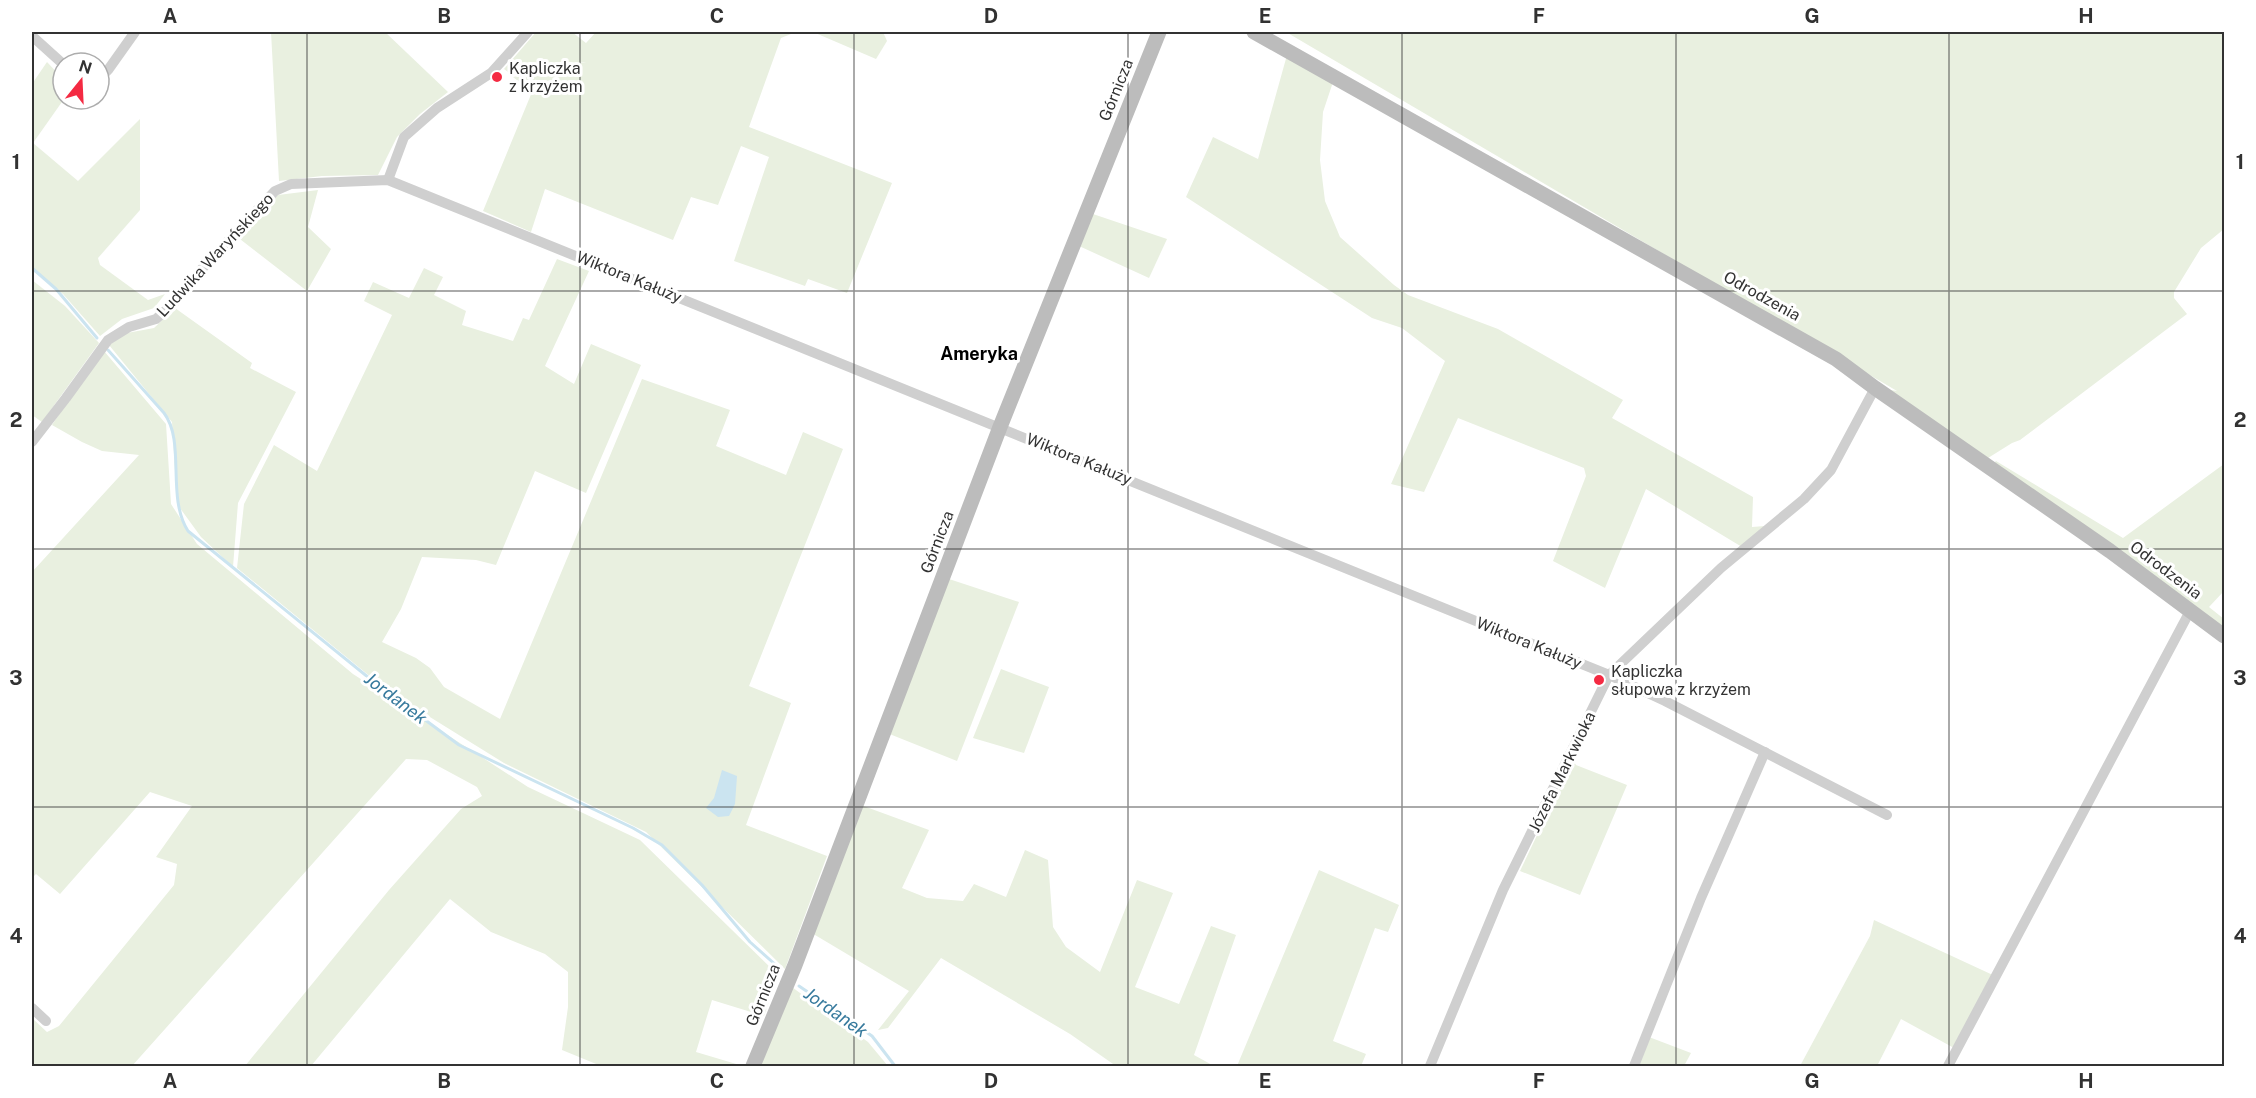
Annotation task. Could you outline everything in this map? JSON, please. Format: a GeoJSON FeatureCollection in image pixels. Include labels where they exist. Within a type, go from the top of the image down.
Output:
{"type":"FeatureCollection","features":[{"type":"Feature","properties":{"kind":"street"},"geometry":{"type":"LineString","coordinates":[[111,66],[135,32]]}},
{"type":"Feature","properties":{"kind":"street"},"geometry":{"type":"LineString","coordinates":[[388,180],[404,137],[437,108],[491,74],[528,32]]}},
{"type":"Feature","properties":{"kind":"street","name":"Górnicza"},"geometry":{"type":"LineString","coordinates":[[753,1066],[799,953],[1000,427],[1159,32]]}},
{"type":"Feature","properties":{"kind":"street","name":"Odrodzenia"},"geometry":{"type":"LineString","coordinates":[[1254,32],[1836,359],[2110,551],[2224,636]]}},
{"type":"Feature","properties":{"kind":"street"},"geometry":{"type":"LineString","coordinates":[[32,36],[51,53]]}},
{"type":"Feature","properties":{"kind":"street","name":"Wiktora Kałuży"},"geometry":{"type":"LineString","coordinates":[[388,180],[1609,675],[1665,700],[1887,815]]}},
{"type":"Feature","properties":{"kind":"street","name":"Ludwika Waryńskiego"},"geometry":{"type":"LineString","coordinates":[[32,442],[108,340],[129,327],[156,319],[176,301],[199,272],[275,191],[291,184],[388,180]]}},
{"type":"Feature","properties":{"kind":"street","name":"Józefa Markwioka"},"geometry":{"type":"LineString","coordinates":[[1430,1066],[1503,890],[1609,675],[1721,568],[1804,499],[1831,470],[1875,388]]}},
{"type":"Feature","properties":{"kind":"street"},"geometry":{"type":"LineString","coordinates":[[1948,1066],[2190,611]]}},
{"type":"Feature","properties":{"kind":"street"},"geometry":{"type":"LineString","coordinates":[[1635,1066],[1701,898],[1765,752]]}},
{"type":"Feature","properties":{"kind":"street"},"geometry":{"type":"LineString","coordinates":[[32,1008],[46,1021]]}},
{"type":"Feature","properties":{"kind":"green space"},"geometry":{"type":"Polygon","coordinates":[[[271,32],[385,32],[448,92],[420,114],[397,137],[378,175],[322,176],[279,181],[271,32]]]}},
{"type":"Feature","properties":{"kind":"green space"},"geometry":{"type":"Polygon","coordinates":[[[536,32],[572,32],[586,43],[596,32],[796,32],[781,38],[749,127],[892,183],[847,293],[808,279],[805,286],[734,261],[769,157],[741,146],[718,205],[691,197],[673,240],[545,189],[531,232],[483,211],[532,92],[513,77],[586,62],[508,72],[504,69],[536,32]]]}},
{"type":"Feature","properties":{"kind":"green space"},"geometry":{"type":"Polygon","coordinates":[[[813,32],[883,32],[887,41],[876,59],[813,32]]]}},
{"type":"Feature","properties":{"kind":"green space"},"geometry":{"type":"Polygon","coordinates":[[[1286,32],[2224,32],[2224,229],[2201,248],[2174,292],[2174,298],[2187,314],[2020,440],[1988,458],[1884,389],[1897,391],[1286,32]]]}},
{"type":"Feature","properties":{"kind":"green space"},"geometry":{"type":"Polygon","coordinates":[[[1287,55],[1333,82],[1323,112],[1320,160],[1325,201],[1340,237],[1408,295],[1498,329],[1623,400],[1612,418],[1753,497],[1752,527],[1765,526],[1742,547],[1646,489],[1605,588],[1553,561],[1586,476],[1584,468],[1458,418],[1424,492],[1391,484],[1445,361],[1402,328],[1372,318],[1186,197],[1213,137],[1258,159],[1287,55]]]}},
{"type":"Feature","properties":{"kind":"green space"},"geometry":{"type":"Polygon","coordinates":[[[47,62],[51,66],[51,111],[56,111],[33,143],[78,181],[140,119],[140,210],[98,258],[100,265],[148,300],[165,294],[154,308],[122,319],[100,336],[63,294],[32,270],[32,84],[47,62]]]}},
{"type":"Feature","properties":{"kind":"green space"},"geometry":{"type":"Polygon","coordinates":[[[318,190],[308,227],[331,249],[307,291],[236,236],[278,195],[318,190]]]}},
{"type":"Feature","properties":{"kind":"green space"},"geometry":{"type":"Polygon","coordinates":[[[1090,213],[1167,239],[1149,278],[1079,246],[1090,213]]]}},
{"type":"Feature","properties":{"kind":"green space"},"geometry":{"type":"Polygon","coordinates":[[[557,259],[589,271],[545,366],[574,384],[591,344],[641,365],[586,493],[535,471],[496,565],[476,560],[422,557],[401,609],[382,642],[416,658],[430,668],[444,687],[500,719],[642,379],[730,410],[716,446],[786,475],[803,432],[843,449],[749,686],[791,703],[746,825],[827,856],[785,969],[646,832],[504,763],[388,691],[237,568],[244,504],[274,445],[317,471],[392,315],[364,301],[373,282],[409,298],[424,268],[443,277],[434,295],[466,311],[462,325],[513,341],[523,318],[529,320],[557,259]]]}},
{"type":"Feature","properties":{"kind":"green space"},"geometry":{"type":"Polygon","coordinates":[[[32,280],[65,306],[99,343],[42,422],[32,415],[32,280]]]}},
{"type":"Feature","properties":{"kind":"green space"},"geometry":{"type":"Polygon","coordinates":[[[175,308],[252,363],[250,368],[296,392],[238,503],[233,567],[201,537],[177,504],[172,422],[109,345],[127,333],[154,328],[175,308]]]}},
{"type":"Feature","properties":{"kind":"green space"},"geometry":{"type":"Polygon","coordinates":[[[104,351],[166,424],[171,504],[197,544],[353,674],[528,787],[640,840],[778,975],[764,1016],[712,1000],[696,1052],[743,1066],[601,1066],[562,1050],[568,1007],[568,972],[545,954],[491,932],[450,899],[311,1066],[245,1066],[389,890],[461,809],[482,796],[477,787],[427,760],[406,759],[132,1066],[32,1066],[32,1018],[47,1032],[59,1026],[174,885],[177,864],[156,857],[192,806],[150,792],[60,894],[36,874],[32,878],[32,572],[139,455],[102,451],[52,425],[96,359],[104,351]]]}},
{"type":"Feature","properties":{"kind":"green space"},"geometry":{"type":"Polygon","coordinates":[[[1996,461],[2123,538],[2224,464],[2224,591],[2209,607],[2224,619],[2224,628],[1993,464],[1996,461]]]}},
{"type":"Feature","properties":{"kind":"green space"},"geometry":{"type":"Polygon","coordinates":[[[949,579],[1019,602],[957,761],[887,733],[949,579]]]}},
{"type":"Feature","properties":{"kind":"green space"},"geometry":{"type":"Polygon","coordinates":[[[1001,669],[1049,687],[1024,753],[973,738],[1001,669]]]}},
{"type":"Feature","properties":{"kind":"green space"},"geometry":{"type":"Polygon","coordinates":[[[1573,760],[1576,765],[1627,785],[1580,895],[1520,871],[1573,760]]]}},
{"type":"Feature","properties":{"kind":"green space"},"geometry":{"type":"Polygon","coordinates":[[[858,804],[929,830],[902,888],[927,898],[963,901],[974,884],[1006,897],[1025,850],[1048,860],[1053,927],[1066,947],[1100,972],[1137,880],[1173,893],[1135,987],[1179,1004],[1211,926],[1236,935],[1194,1055],[1214,1066],[1116,1066],[1070,1034],[941,958],[888,1028],[878,1030],[909,991],[810,932],[858,804]]]}},
{"type":"Feature","properties":{"kind":"green space"},"geometry":{"type":"Polygon","coordinates":[[[1319,870],[1399,905],[1388,932],[1375,928],[1333,1041],[1366,1054],[1361,1066],[1237,1066],[1319,870]]]}},
{"type":"Feature","properties":{"kind":"green space"},"geometry":{"type":"Polygon","coordinates":[[[1874,920],[1995,976],[1954,1048],[1901,1019],[1877,1066],[1800,1066],[1870,936],[1874,920]]]}},
{"type":"Feature","properties":{"kind":"green space"},"geometry":{"type":"Polygon","coordinates":[[[789,985],[868,1042],[888,1066],[758,1066],[789,985]]]}},
{"type":"Feature","properties":{"kind":"green space"},"geometry":{"type":"Polygon","coordinates":[[[1649,1037],[1691,1053],[1684,1066],[1638,1066],[1649,1037]]]}},
{"type":"Feature","properties":{"kind":"water"},"geometry":{"type":"Polygon","coordinates":[[[722,770],[737,776],[735,804],[729,816],[718,817],[706,808],[714,798],[722,770]]]}},
{"type":"Feature","properties":{"kind":"waterway","name":"Jordanek"},"geometry":{"type":"LineString","coordinates":[[32,268],[56,289],[97,338]]}},
{"type":"Feature","properties":{"kind":"waterway","name":"Jordanek"},"geometry":{"type":"LineString","coordinates":[[108,350],[164,413],[170,425],[174,439],[178,502],[188,531],[374,682],[459,745],[633,828],[662,845],[702,885],[750,942],[777,966]]}},
{"type":"Feature","properties":{"kind":"waterway","name":"Jordanek"},"geometry":{"type":"LineString","coordinates":[[799,986],[872,1036],[895,1066]]}},
{"type":"Feature","properties":{"kind":"place","name":"Kapliczka z krzyżem"},"geometry":{"type":"Point","coordinates":[497,77]}},
{"type":"Feature","properties":{"kind":"place","name":"Kapliczka słupowa z krzyżem"},"geometry":{"type":"Point","coordinates":[1599,680]}},
{"type":"Feature","properties":{"kind":"district","name":"Ameryka"},"geometry":{"type":"Point","coordinates":[979,353]}}]}
